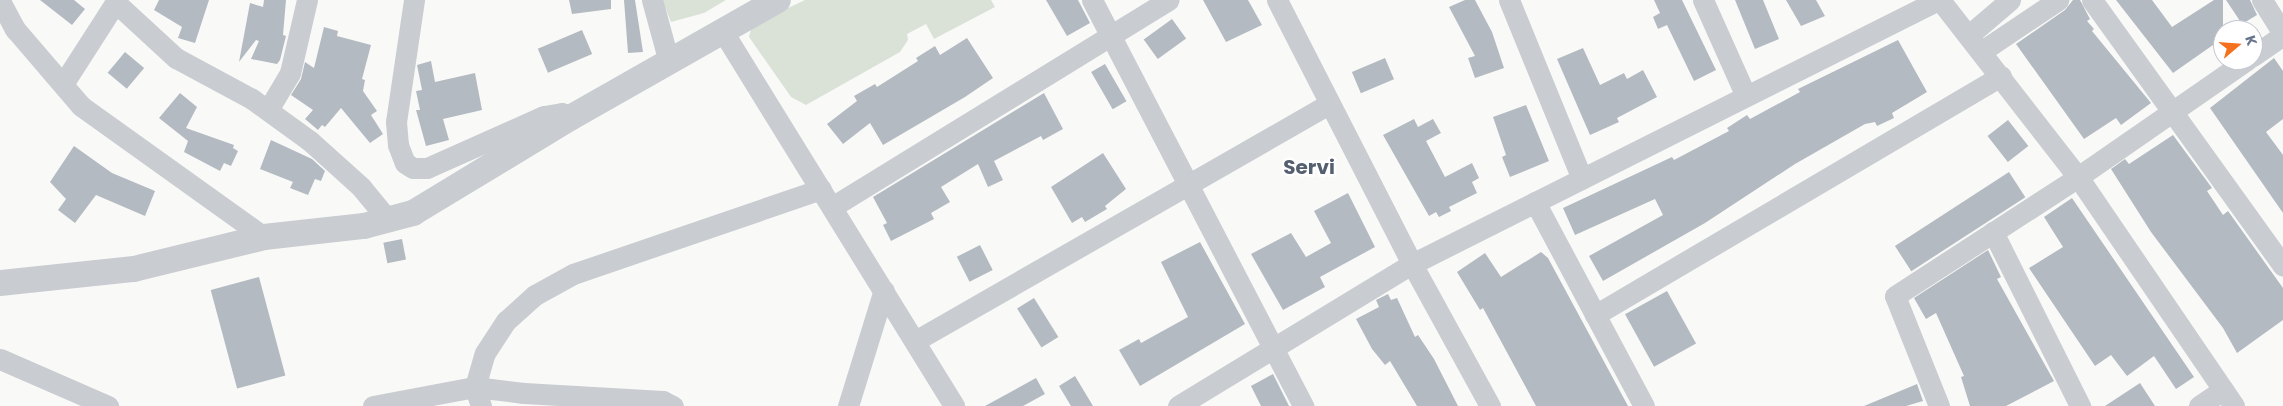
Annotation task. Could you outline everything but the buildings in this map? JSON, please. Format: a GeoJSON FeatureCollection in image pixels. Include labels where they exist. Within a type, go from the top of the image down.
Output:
{"type":"FeatureCollection","features":[{"type":"Feature","properties":{"kind":"street"},"geometry":{"type":"LineString","coordinates":[[0,0],[15,29],[81,106],[264,237]]}},
{"type":"Feature","properties":{"kind":"street"},"geometry":{"type":"LineString","coordinates":[[268,110],[290,73],[307,0]]}},
{"type":"Feature","properties":{"kind":"street"},"geometry":{"type":"LineString","coordinates":[[414,0],[396,122],[398,145],[405,163],[413,168],[427,168],[544,116],[562,113],[570,118]]}},
{"type":"Feature","properties":{"kind":"street"},"geometry":{"type":"LineString","coordinates":[[652,0],[669,62]]}},
{"type":"Feature","properties":{"kind":"street"},"geometry":{"type":"LineString","coordinates":[[0,283],[134,269],[264,237],[389,221],[436,201],[570,118],[722,30],[778,0]]}},
{"type":"Feature","properties":{"kind":"street"},"geometry":{"type":"LineString","coordinates":[[1092,0],[1303,406]]}},
{"type":"Feature","properties":{"kind":"street"},"geometry":{"type":"LineString","coordinates":[[832,207],[1169,0]]}},
{"type":"Feature","properties":{"kind":"street"},"geometry":{"type":"LineString","coordinates":[[1278,0],[1329,104],[1412,264],[1490,406]]}},
{"type":"Feature","properties":{"kind":"street"},"geometry":{"type":"LineString","coordinates":[[1509,0],[1582,179]]}},
{"type":"Feature","properties":{"kind":"street"},"geometry":{"type":"LineString","coordinates":[[1704,0],[1746,96]]}},
{"type":"Feature","properties":{"kind":"street"},"geometry":{"type":"LineString","coordinates":[[1178,406],[1272,347],[1412,264],[1939,0],[2001,76],[2078,177],[2228,398],[2199,406]]}},
{"type":"Feature","properties":{"kind":"street"},"geometry":{"type":"LineString","coordinates":[[1975,43],[2010,0]]}},
{"type":"Feature","properties":{"kind":"street"},"geometry":{"type":"LineString","coordinates":[[1975,43],[2058,0]]}},
{"type":"Feature","properties":{"kind":"street"},"geometry":{"type":"LineString","coordinates":[[2092,0],[2174,111],[2283,266]]}},
{"type":"Feature","properties":{"kind":"street"},"geometry":{"type":"LineString","coordinates":[[2262,0],[2283,34],[2263,49]]}},
{"type":"Feature","properties":{"kind":"street"},"geometry":{"type":"LineString","coordinates":[[63,84],[116,1],[176,58],[268,110],[310,141],[347,174],[389,221]]}},
{"type":"Feature","properties":{"kind":"street"},"geometry":{"type":"LineString","coordinates":[[722,30],[954,406]]}},
{"type":"Feature","properties":{"kind":"street"},"geometry":{"type":"LineString","coordinates":[[1939,406],[1895,296],[2078,177],[2233,70]]}},
{"type":"Feature","properties":{"kind":"street"},"geometry":{"type":"LineString","coordinates":[[1595,315],[2001,76]]}},
{"type":"Feature","properties":{"kind":"street"},"geometry":{"type":"LineString","coordinates":[[915,341],[1329,104]]}},
{"type":"Feature","properties":{"kind":"street"},"geometry":{"type":"LineString","coordinates":[[478,396],[478,368],[493,338],[535,295],[573,274],[821,189]]}},
{"type":"Feature","properties":{"kind":"street"},"geometry":{"type":"LineString","coordinates":[[1535,202],[1644,406]]}},
{"type":"Feature","properties":{"kind":"street"},"geometry":{"type":"LineString","coordinates":[[1993,232],[2080,406]]}},
{"type":"Feature","properties":{"kind":"street"},"geometry":{"type":"LineString","coordinates":[[848,406],[884,290]]}},
{"type":"Feature","properties":{"kind":"street"},"geometry":{"type":"LineString","coordinates":[[0,359],[108,406]]}},
{"type":"Feature","properties":{"kind":"street"},"geometry":{"type":"LineString","coordinates":[[373,406],[524,393],[663,401],[673,406]]}},
{"type":"Feature","properties":{"kind":"shaded area"},"geometry":{"type":"Polygon","coordinates":[[[662,0],[726,0],[704,13],[671,22],[662,0]]]}},
{"type":"Feature","properties":{"kind":"shaded area"},"geometry":{"type":"Polygon","coordinates":[[[805,0],[991,0],[995,7],[934,39],[926,24],[907,34],[908,40],[900,52],[806,105],[791,97],[749,37],[752,25],[805,0]]]}},
{"type":"Feature","properties":{"kind":"district","name":"Servi"},"geometry":{"type":"Point","coordinates":[1309,167]}}]}
